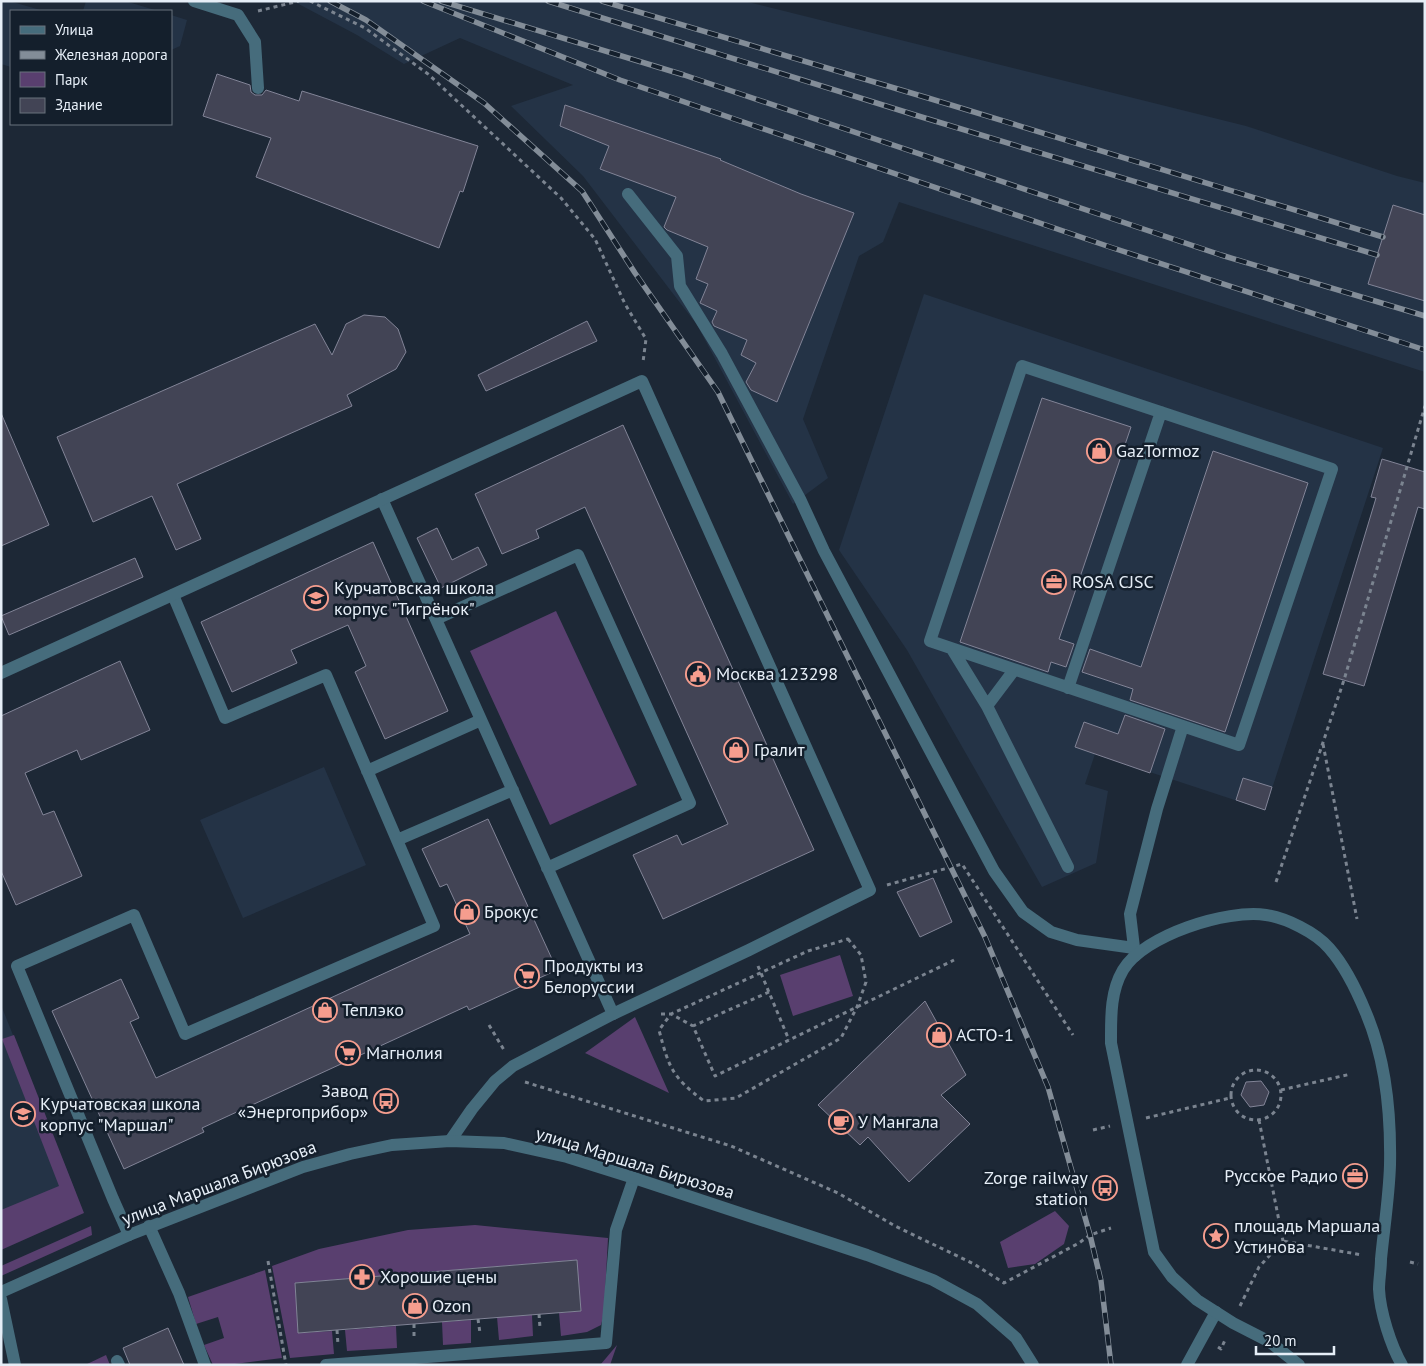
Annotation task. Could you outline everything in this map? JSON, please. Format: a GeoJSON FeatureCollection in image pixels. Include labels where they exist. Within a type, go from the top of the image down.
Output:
{"type":"FeatureCollection","features":[{"type":"Feature","properties":{"kind":"street"},"geometry":{"type":"LineString","coordinates":[[194,1],[238,15],[255,42],[258,88]]}},
{"type":"Feature","properties":{"kind":"street"},"geometry":{"type":"LineString","coordinates":[[628,194],[677,256],[680,286],[722,354],[782,466],[828,559],[994,871],[1023,912],[1051,932],[1077,940],[1134,952]]}},
{"type":"Feature","properties":{"kind":"street"},"geometry":{"type":"LineString","coordinates":[[1022,366],[1161,412],[1332,469],[1239,745],[930,642],[1022,366]]}},
{"type":"Feature","properties":{"kind":"street"},"geometry":{"type":"LineString","coordinates":[[1,673],[642,381],[870,890],[750,950],[613,1014],[513,1066],[495,1081],[472,1109],[450,1142]]}},
{"type":"Feature","properties":{"kind":"street"},"geometry":{"type":"LineString","coordinates":[[1068,688],[1161,412]]}},
{"type":"Feature","properties":{"kind":"street"},"geometry":{"type":"LineString","coordinates":[[382,500],[613,1014]]}},
{"type":"Feature","properties":{"kind":"street"},"geometry":{"type":"LineString","coordinates":[[436,619],[578,555],[690,803],[547,868]]}},
{"type":"Feature","properties":{"kind":"street"},"geometry":{"type":"LineString","coordinates":[[129,1234],[112,1199],[17,966],[134,915],[184,1034],[434,926],[326,675],[226,718],[172,595]]}},
{"type":"Feature","properties":{"kind":"street"},"geometry":{"type":"LineString","coordinates":[[952,649],[986,706],[1068,867]]}},
{"type":"Feature","properties":{"kind":"street"},"geometry":{"type":"LineString","coordinates":[[986,706],[1014,670]]}},
{"type":"Feature","properties":{"kind":"street"},"geometry":{"type":"LineString","coordinates":[[367,770],[481,720]]}},
{"type":"Feature","properties":{"kind":"street"},"geometry":{"type":"LineString","coordinates":[[1134,952],[1130,914],[1157,809],[1183,726]]}},
{"type":"Feature","properties":{"kind":"street"},"geometry":{"type":"LineString","coordinates":[[397,840],[512,790]]}},
{"type":"Feature","properties":{"kind":"street"},"geometry":{"type":"LineString","coordinates":[[1298,1365],[1270,1342],[1197,1300],[1172,1277],[1154,1252],[1111,1043],[1111,1013],[1115,989],[1134,952],[1163,937],[1196,924],[1229,916],[1266,915],[1289,921],[1310,933],[1328,947],[1346,974],[1366,1014],[1382,1067],[1388,1109],[1390,1165],[1379,1290],[1386,1325],[1402,1365]]}},
{"type":"Feature","properties":{"kind":"street","name":"улица Маршала Бирюзова"},"geometry":{"type":"LineString","coordinates":[[1,1292],[129,1234],[303,1167],[350,1154],[392,1146],[450,1142],[504,1143],[567,1157],[634,1178],[867,1255],[933,1280],[977,1304],[1016,1338],[1033,1365]]}},
{"type":"Feature","properties":{"kind":"street"},"geometry":{"type":"LineString","coordinates":[[326,1365],[606,1343],[616,1230],[634,1178]]}},
{"type":"Feature","properties":{"kind":"street"},"geometry":{"type":"LineString","coordinates":[[149,1226],[179,1293],[205,1365]]}},
{"type":"Feature","properties":{"kind":"street"},"geometry":{"type":"LineString","coordinates":[[1,1299],[15,1365]]}},
{"type":"Feature","properties":{"kind":"street"},"geometry":{"type":"LineString","coordinates":[[1187,1365],[1216,1312]]}},
{"type":"Feature","properties":{"kind":"path"},"geometry":{"type":"LineString","coordinates":[[238,15],[299,1]]}},
{"type":"Feature","properties":{"kind":"path"},"geometry":{"type":"LineString","coordinates":[[310,1],[365,28],[428,74],[561,198],[595,239],[625,304],[646,339],[642,381]]}},
{"type":"Feature","properties":{"kind":"path"},"geometry":{"type":"LineString","coordinates":[[1276,882],[1344,680],[1425,406]]}},
{"type":"Feature","properties":{"kind":"path"},"geometry":{"type":"LineString","coordinates":[[1323,744],[1358,919]]}},
{"type":"Feature","properties":{"kind":"path"},"geometry":{"type":"LineString","coordinates":[[870,890],[962,864],[1073,1035]]}},
{"type":"Feature","properties":{"kind":"path"},"geometry":{"type":"LineString","coordinates":[[848,939],[861,955],[866,982],[857,1007],[841,1038],[736,1098],[704,1101],[684,1086],[672,1070],[659,1030],[671,1014],[808,951],[848,939]]}},
{"type":"Feature","properties":{"kind":"path"},"geometry":{"type":"LineString","coordinates":[[750,950],[789,1040]]}},
{"type":"Feature","properties":{"kind":"path"},"geometry":{"type":"LineString","coordinates":[[769,992],[693,1026],[715,1076],[954,960]]}},
{"type":"Feature","properties":{"kind":"path"},"geometry":{"type":"LineString","coordinates":[[490,1025],[504,1050]]}},
{"type":"Feature","properties":{"kind":"path"},"geometry":{"type":"LineString","coordinates":[[1252,1070],[1264,1070],[1270,1074],[1275,1078],[1281,1090],[1280,1104],[1272,1115],[1260,1120],[1246,1119],[1236,1111],[1230,1098],[1232,1085],[1239,1075],[1252,1070]]}},
{"type":"Feature","properties":{"kind":"path"},"geometry":{"type":"LineString","coordinates":[[1281,1090],[1351,1074]]}},
{"type":"Feature","properties":{"kind":"path"},"geometry":{"type":"LineString","coordinates":[[522,1081],[731,1146],[838,1192],[895,1226],[974,1264],[1004,1284],[1090,1235],[1111,1228]]}},
{"type":"Feature","properties":{"kind":"path"},"geometry":{"type":"LineString","coordinates":[[1093,1130],[1230,1098]]}},
{"type":"Feature","properties":{"kind":"path"},"geometry":{"type":"LineString","coordinates":[[1260,1120],[1283,1241]]}},
{"type":"Feature","properties":{"kind":"path"},"geometry":{"type":"LineString","coordinates":[[1283,1241],[1365,1255]]}},
{"type":"Feature","properties":{"kind":"path"},"geometry":{"type":"LineString","coordinates":[[1240,1308],[1259,1267],[1283,1241]]}},
{"type":"Feature","properties":{"kind":"path"},"geometry":{"type":"LineString","coordinates":[[268,1261],[286,1365]]}},
{"type":"Feature","properties":{"kind":"path"},"geometry":{"type":"LineString","coordinates":[[1410,1262],[1418,1264]]}},
{"type":"Feature","properties":{"kind":"shaded area"},"geometry":{"type":"Polygon","coordinates":[[[1,1],[9,1],[40,10],[10,10],[10,67],[1,64],[1,1]]]}},
{"type":"Feature","properties":{"kind":"shaded area"},"geometry":{"type":"Polygon","coordinates":[[[86,1],[125,1],[155,10],[83,10],[86,1]]]}},
{"type":"Feature","properties":{"kind":"shaded area"},"geometry":{"type":"Polygon","coordinates":[[[293,1],[744,1],[1246,126],[1397,176],[1425,183],[1425,372],[899,202],[883,242],[859,256],[803,419],[828,478],[793,504],[697,325],[583,176],[511,106],[573,85],[460,38],[404,64],[357,35],[293,1]]]}},
{"type":"Feature","properties":{"kind":"shaded area"},"geometry":{"type":"Polygon","coordinates":[[[172,15],[187,20],[180,46],[172,50],[172,15]]]}},
{"type":"Feature","properties":{"kind":"shaded area"},"geometry":{"type":"Polygon","coordinates":[[[924,294],[1383,448],[1265,810],[1095,754],[1085,784],[1108,791],[1096,863],[1042,887],[907,650],[839,550],[924,294]]]}},
{"type":"Feature","properties":{"kind":"shaded area"},"geometry":{"type":"Polygon","coordinates":[[[324,767],[366,865],[243,918],[200,820],[324,767]]]}},
{"type":"Feature","properties":{"kind":"shaded area","name":"Курчатовская школа корпус \"Маршал\""},"geometry":{"type":"Polygon","coordinates":[[[1,1005],[76,1193],[1,1225],[1,1005]]]}},
{"type":"Feature","properties":{"kind":"green space"},"geometry":{"type":"Polygon","coordinates":[[[556,611],[637,785],[550,825],[470,651],[556,611]]]}},
{"type":"Feature","properties":{"kind":"green space"},"geometry":{"type":"Polygon","coordinates":[[[840,955],[853,996],[793,1016],[780,975],[840,955]]]}},
{"type":"Feature","properties":{"kind":"green space"},"geometry":{"type":"Polygon","coordinates":[[[635,1017],[669,1093],[585,1053],[635,1017]]]}},
{"type":"Feature","properties":{"kind":"green space"},"geometry":{"type":"Polygon","coordinates":[[[14,1035],[84,1213],[1,1250],[1,1210],[59,1186],[2,1039],[14,1035]]]}},
{"type":"Feature","properties":{"kind":"green space"},"geometry":{"type":"Polygon","coordinates":[[[1055,1211],[1069,1226],[1064,1244],[1035,1264],[1008,1268],[1000,1242],[1055,1211]]]}},
{"type":"Feature","properties":{"kind":"green space"},"geometry":{"type":"Polygon","coordinates":[[[475,1225],[608,1238],[604,1313],[601,1325],[587,1332],[561,1336],[559,1313],[581,1311],[576,1260],[295,1283],[299,1333],[332,1331],[334,1354],[290,1358],[272,1266],[319,1249],[408,1230],[475,1225]]]}},
{"type":"Feature","properties":{"kind":"green space"},"geometry":{"type":"Polygon","coordinates":[[[91,1226],[92,1235],[1,1276],[1,1266],[91,1226]]]}},
{"type":"Feature","properties":{"kind":"green space"},"geometry":{"type":"Polygon","coordinates":[[[265,1270],[282,1358],[213,1365],[204,1345],[224,1338],[218,1317],[196,1324],[188,1297],[265,1270]]]}},
{"type":"Feature","properties":{"kind":"green space"},"geometry":{"type":"Polygon","coordinates":[[[532,1315],[533,1336],[499,1340],[497,1317],[532,1315]]]}},
{"type":"Feature","properties":{"kind":"green space"},"geometry":{"type":"Polygon","coordinates":[[[471,1320],[471,1343],[443,1345],[442,1322],[471,1320]]]}},
{"type":"Feature","properties":{"kind":"green space"},"geometry":{"type":"Polygon","coordinates":[[[396,1326],[397,1348],[347,1351],[345,1330],[396,1326]]]}},
{"type":"Feature","properties":{"kind":"green space"},"geometry":{"type":"Polygon","coordinates":[[[617,1345],[610,1365],[600,1365],[601,1364],[617,1345]]]}},
{"type":"Feature","properties":{"kind":"green space"},"geometry":{"type":"Polygon","coordinates":[[[106,1355],[110,1365],[85,1365],[106,1355]]]}},
{"type":"Feature","properties":{"kind":"building"},"geometry":{"type":"Polygon","coordinates":[[[217,74],[250,85],[251,92],[255,95],[262,95],[266,90],[299,101],[302,91],[478,146],[463,192],[460,191],[439,248],[256,177],[271,138],[203,116],[217,74]]]}},
{"type":"Feature","properties":{"kind":"building"},"geometry":{"type":"Polygon","coordinates":[[[565,105],[721,159],[801,194],[854,213],[777,402],[751,390],[746,382],[756,363],[741,355],[747,340],[714,326],[712,322],[717,311],[700,303],[708,284],[696,279],[708,247],[664,227],[676,197],[600,169],[609,146],[560,126],[565,105]]]}},
{"type":"Feature","properties":{"kind":"building"},"geometry":{"type":"Polygon","coordinates":[[[1393,205],[1425,215],[1425,301],[1368,284],[1393,205]]]}},
{"type":"Feature","properties":{"kind":"building"},"geometry":{"type":"Polygon","coordinates":[[[364,315],[385,317],[398,329],[406,352],[396,369],[347,395],[352,406],[177,484],[201,539],[176,550],[152,496],[93,522],[57,437],[315,324],[332,355],[346,324],[364,315]]]}},
{"type":"Feature","properties":{"kind":"building"},"geometry":{"type":"Polygon","coordinates":[[[587,321],[597,341],[486,391],[478,375],[587,321]]]}},
{"type":"Feature","properties":{"kind":"building"},"geometry":{"type":"Polygon","coordinates":[[[1042,398],[1131,427],[1059,639],[1074,644],[1066,667],[1051,662],[1048,672],[960,642],[1042,398]]]}},
{"type":"Feature","properties":{"kind":"building"},"geometry":{"type":"Polygon","coordinates":[[[1,413],[49,525],[1,546],[1,413]]]}},
{"type":"Feature","properties":{"kind":"building"},"geometry":{"type":"Polygon","coordinates":[[[623,425],[814,850],[663,919],[633,855],[677,835],[682,845],[728,824],[585,507],[536,530],[539,538],[502,554],[475,494],[623,425]]]}},
{"type":"Feature","properties":{"kind":"building"},"geometry":{"type":"Polygon","coordinates":[[[1213,451],[1308,483],[1225,732],[1130,700],[1133,689],[1082,672],[1090,649],[1141,667],[1213,451]]]}},
{"type":"Feature","properties":{"kind":"building"},"geometry":{"type":"Polygon","coordinates":[[[1382,459],[1425,472],[1425,509],[1418,507],[1364,686],[1323,674],[1376,498],[1371,497],[1382,459]]]}},
{"type":"Feature","properties":{"kind":"building"},"geometry":{"type":"Polygon","coordinates":[[[437,528],[452,560],[478,547],[487,565],[441,588],[417,538],[437,528]]]}},
{"type":"Feature","properties":{"kind":"building"},"geometry":{"type":"Polygon","coordinates":[[[373,542],[448,711],[385,739],[355,672],[366,666],[348,625],[291,650],[297,663],[232,692],[201,622],[373,542]]]}},
{"type":"Feature","properties":{"kind":"building"},"geometry":{"type":"Polygon","coordinates":[[[135,558],[143,577],[9,635],[1,616],[135,558]]]}},
{"type":"Feature","properties":{"kind":"building"},"geometry":{"type":"Polygon","coordinates":[[[120,661],[150,730],[81,760],[77,750],[25,773],[43,815],[54,811],[82,876],[16,905],[1,871],[1,716],[120,661]]]}},
{"type":"Feature","properties":{"kind":"building"},"geometry":{"type":"Polygon","coordinates":[[[1125,715],[1165,729],[1150,773],[1075,747],[1084,722],[1118,734],[1125,715]]]}},
{"type":"Feature","properties":{"kind":"building"},"geometry":{"type":"Polygon","coordinates":[[[1243,778],[1272,787],[1265,810],[1236,800],[1243,778]]]}},
{"type":"Feature","properties":{"kind":"building"},"geometry":{"type":"Polygon","coordinates":[[[488,819],[557,970],[469,1010],[467,1006],[202,1128],[204,1132],[124,1169],[52,1011],[121,979],[139,1018],[130,1022],[156,1078],[470,934],[447,884],[440,887],[422,849],[488,819]]]}},
{"type":"Feature","properties":{"kind":"building"},"geometry":{"type":"Polygon","coordinates":[[[933,878],[952,922],[920,937],[897,892],[933,878]]]}},
{"type":"Feature","properties":{"kind":"building"},"geometry":{"type":"Polygon","coordinates":[[[925,1001],[966,1075],[941,1095],[970,1124],[909,1182],[868,1137],[860,1145],[818,1105],[925,1001]]]}},
{"type":"Feature","properties":{"kind":"building"},"geometry":{"type":"Polygon","coordinates":[[[1261,1081],[1269,1092],[1264,1105],[1250,1107],[1241,1095],[1246,1082],[1261,1081]]]}},
{"type":"Feature","properties":{"kind":"building"},"geometry":{"type":"Polygon","coordinates":[[[577,1260],[581,1311],[298,1333],[295,1283],[577,1260]]]}},
{"type":"Feature","properties":{"kind":"building"},"geometry":{"type":"Polygon","coordinates":[[[168,1328],[184,1365],[130,1365],[123,1348],[168,1328]]]}},
{"type":"Feature","properties":{"kind":"railway"},"geometry":{"type":"LineString","coordinates":[[330,1],[366,20],[484,103],[582,191],[635,273],[718,392],[985,937],[1048,1087],[1090,1235],[1101,1281],[1111,1365]]}},
{"type":"Feature","properties":{"kind":"railway"},"geometry":{"type":"LineString","coordinates":[[423,1],[620,80],[1110,247],[1425,350]]}},
{"type":"Feature","properties":{"kind":"railway"},"geometry":{"type":"LineString","coordinates":[[441,1],[684,75],[1221,255],[1425,316]]}},
{"type":"Feature","properties":{"kind":"railway"},"geometry":{"type":"LineString","coordinates":[[548,1],[1377,255]]}},
{"type":"Feature","properties":{"kind":"railway"},"geometry":{"type":"LineString","coordinates":[[602,1],[1383,237]]}},
{"type":"Feature","properties":{"kind":"place","name":"GazTormoz"},"geometry":{"type":"Point","coordinates":[1099,451]}},
{"type":"Feature","properties":{"kind":"place","name":"ROSA CJSC"},"geometry":{"type":"Point","coordinates":[1054,582]}},
{"type":"Feature","properties":{"kind":"place","name":"Курчатовская школа корпус \"Тигрёнок\""},"geometry":{"type":"Point","coordinates":[316,598]}},
{"type":"Feature","properties":{"kind":"place","name":"Москва 123298"},"geometry":{"type":"Point","coordinates":[698,674]}},
{"type":"Feature","properties":{"kind":"place","name":"Гралит"},"geometry":{"type":"Point","coordinates":[736,750]}},
{"type":"Feature","properties":{"kind":"place","name":"Брокус"},"geometry":{"type":"Point","coordinates":[467,912]}},
{"type":"Feature","properties":{"kind":"place","name":"Продукты из Белоруссии"},"geometry":{"type":"Point","coordinates":[527,976]}},
{"type":"Feature","properties":{"kind":"place","name":"Теплэко"},"geometry":{"type":"Point","coordinates":[325,1010]}},
{"type":"Feature","properties":{"kind":"place","name":"АСТО-1"},"geometry":{"type":"Point","coordinates":[939,1035]}},
{"type":"Feature","properties":{"kind":"place","name":"Магнолия"},"geometry":{"type":"Point","coordinates":[348,1053]}},
{"type":"Feature","properties":{"kind":"place","name":"Завод «Энергоприбор»"},"geometry":{"type":"Point","coordinates":[386,1101]}},
{"type":"Feature","properties":{"kind":"place","name":"Курчатовская школа корпус \"Маршал\""},"geometry":{"type":"Point","coordinates":[23,1114]}},
{"type":"Feature","properties":{"kind":"place","name":"У Мангала"},"geometry":{"type":"Point","coordinates":[841,1122]}},
{"type":"Feature","properties":{"kind":"place","name":"Русское Радио"},"geometry":{"type":"Point","coordinates":[1355,1176]}},
{"type":"Feature","properties":{"kind":"place","name":"Zorge railway station"},"geometry":{"type":"Point","coordinates":[1105,1188]}},
{"type":"Feature","properties":{"kind":"place","name":"площадь Маршала Устинова"},"geometry":{"type":"Point","coordinates":[1216,1236]}},
{"type":"Feature","properties":{"kind":"place","name":"Хорошие цены"},"geometry":{"type":"Point","coordinates":[362,1277]}},
{"type":"Feature","properties":{"kind":"place","name":"Ozon"},"geometry":{"type":"Point","coordinates":[415,1306]}}]}
